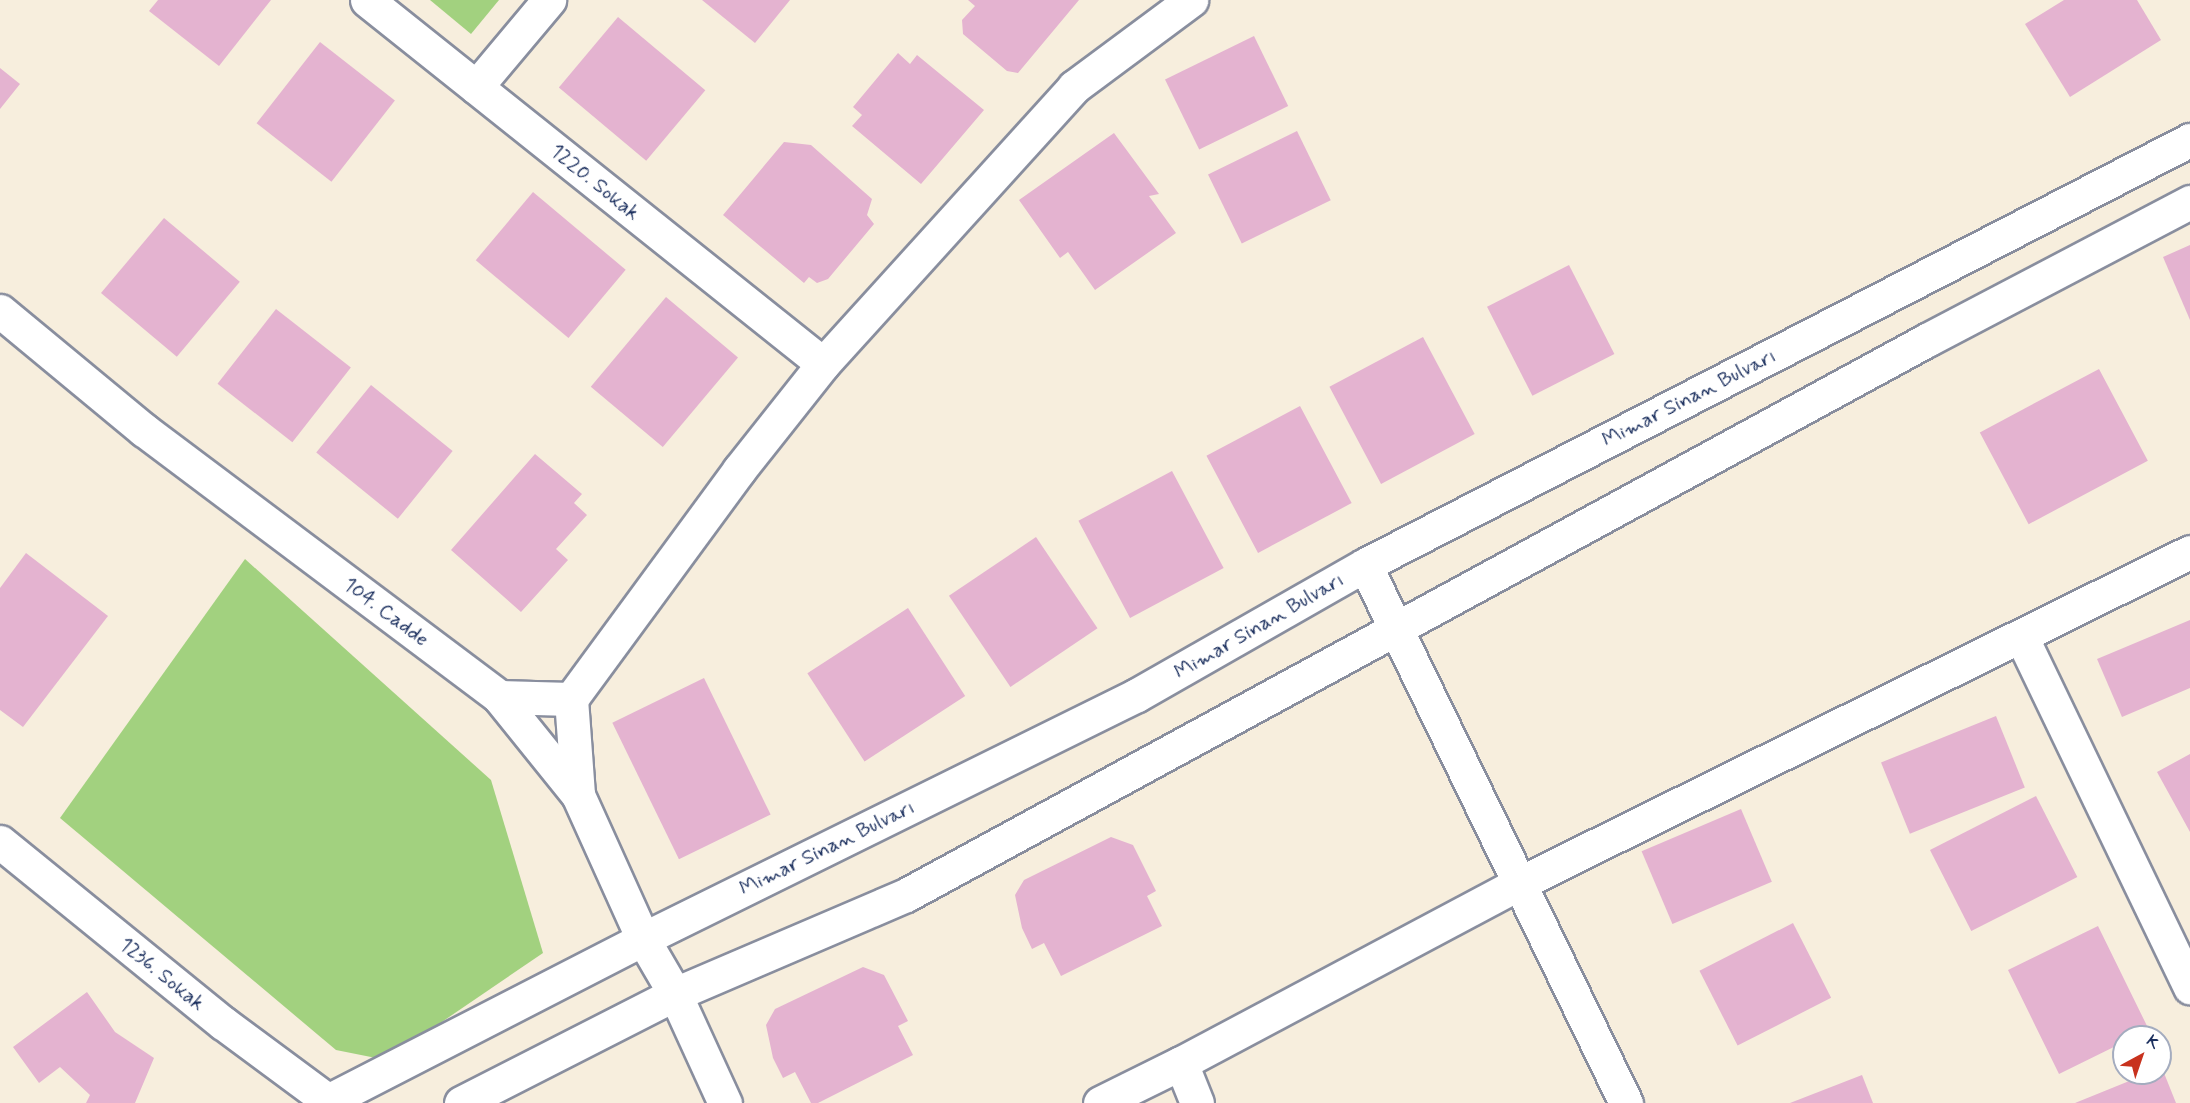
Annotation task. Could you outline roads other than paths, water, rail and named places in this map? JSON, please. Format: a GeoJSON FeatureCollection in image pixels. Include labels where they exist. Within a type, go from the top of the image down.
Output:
{"type":"FeatureCollection","features":[{"type":"Feature","properties":{"kind":"street","name":"1220. Sokak"},"geometry":{"type":"LineString","coordinates":[[367,0],[823,364]]}},
{"type":"Feature","properties":{"kind":"street"},"geometry":{"type":"LineString","coordinates":[[476,87],[549,0]]}},
{"type":"Feature","properties":{"kind":"street"},"geometry":{"type":"LineString","coordinates":[[578,795],[571,699],[739,470],[823,364],[1074,87],[1191,0]]}},
{"type":"Feature","properties":{"kind":"street","name":"Mimar Sinan Bulvarı"},"geometry":{"type":"LineString","coordinates":[[328,1102],[643,939],[1137,695],[1365,565],[2190,140]]}},
{"type":"Feature","properties":{"kind":"street"},"geometry":{"type":"LineString","coordinates":[[461,1103],[675,994],[906,895],[1927,340],[2190,202]]}},
{"type":"Feature","properties":{"kind":"street","name":"104. Cadde"},"geometry":{"type":"LineString","coordinates":[[0,311],[144,429],[499,697],[578,795],[643,939],[675,994],[725,1103]]}},
{"type":"Feature","properties":{"kind":"street"},"geometry":{"type":"LineString","coordinates":[[1100,1103],[1181,1063],[1520,883],[2190,552]]}},
{"type":"Feature","properties":{"kind":"street"},"geometry":{"type":"LineString","coordinates":[[1365,565],[1398,628],[1626,1103]]}},
{"type":"Feature","properties":{"kind":"street"},"geometry":{"type":"LineString","coordinates":[[2021,636],[2190,987]]}},
{"type":"Feature","properties":{"kind":"street"},"geometry":{"type":"LineString","coordinates":[[499,697],[571,699]]}},
{"type":"Feature","properties":{"kind":"street","name":"1236. Sokak"},"geometry":{"type":"LineString","coordinates":[[0,842],[223,1023],[328,1102]]}},
{"type":"Feature","properties":{"kind":"street"},"geometry":{"type":"LineString","coordinates":[[1181,1063],[1197,1103]]}}]}
